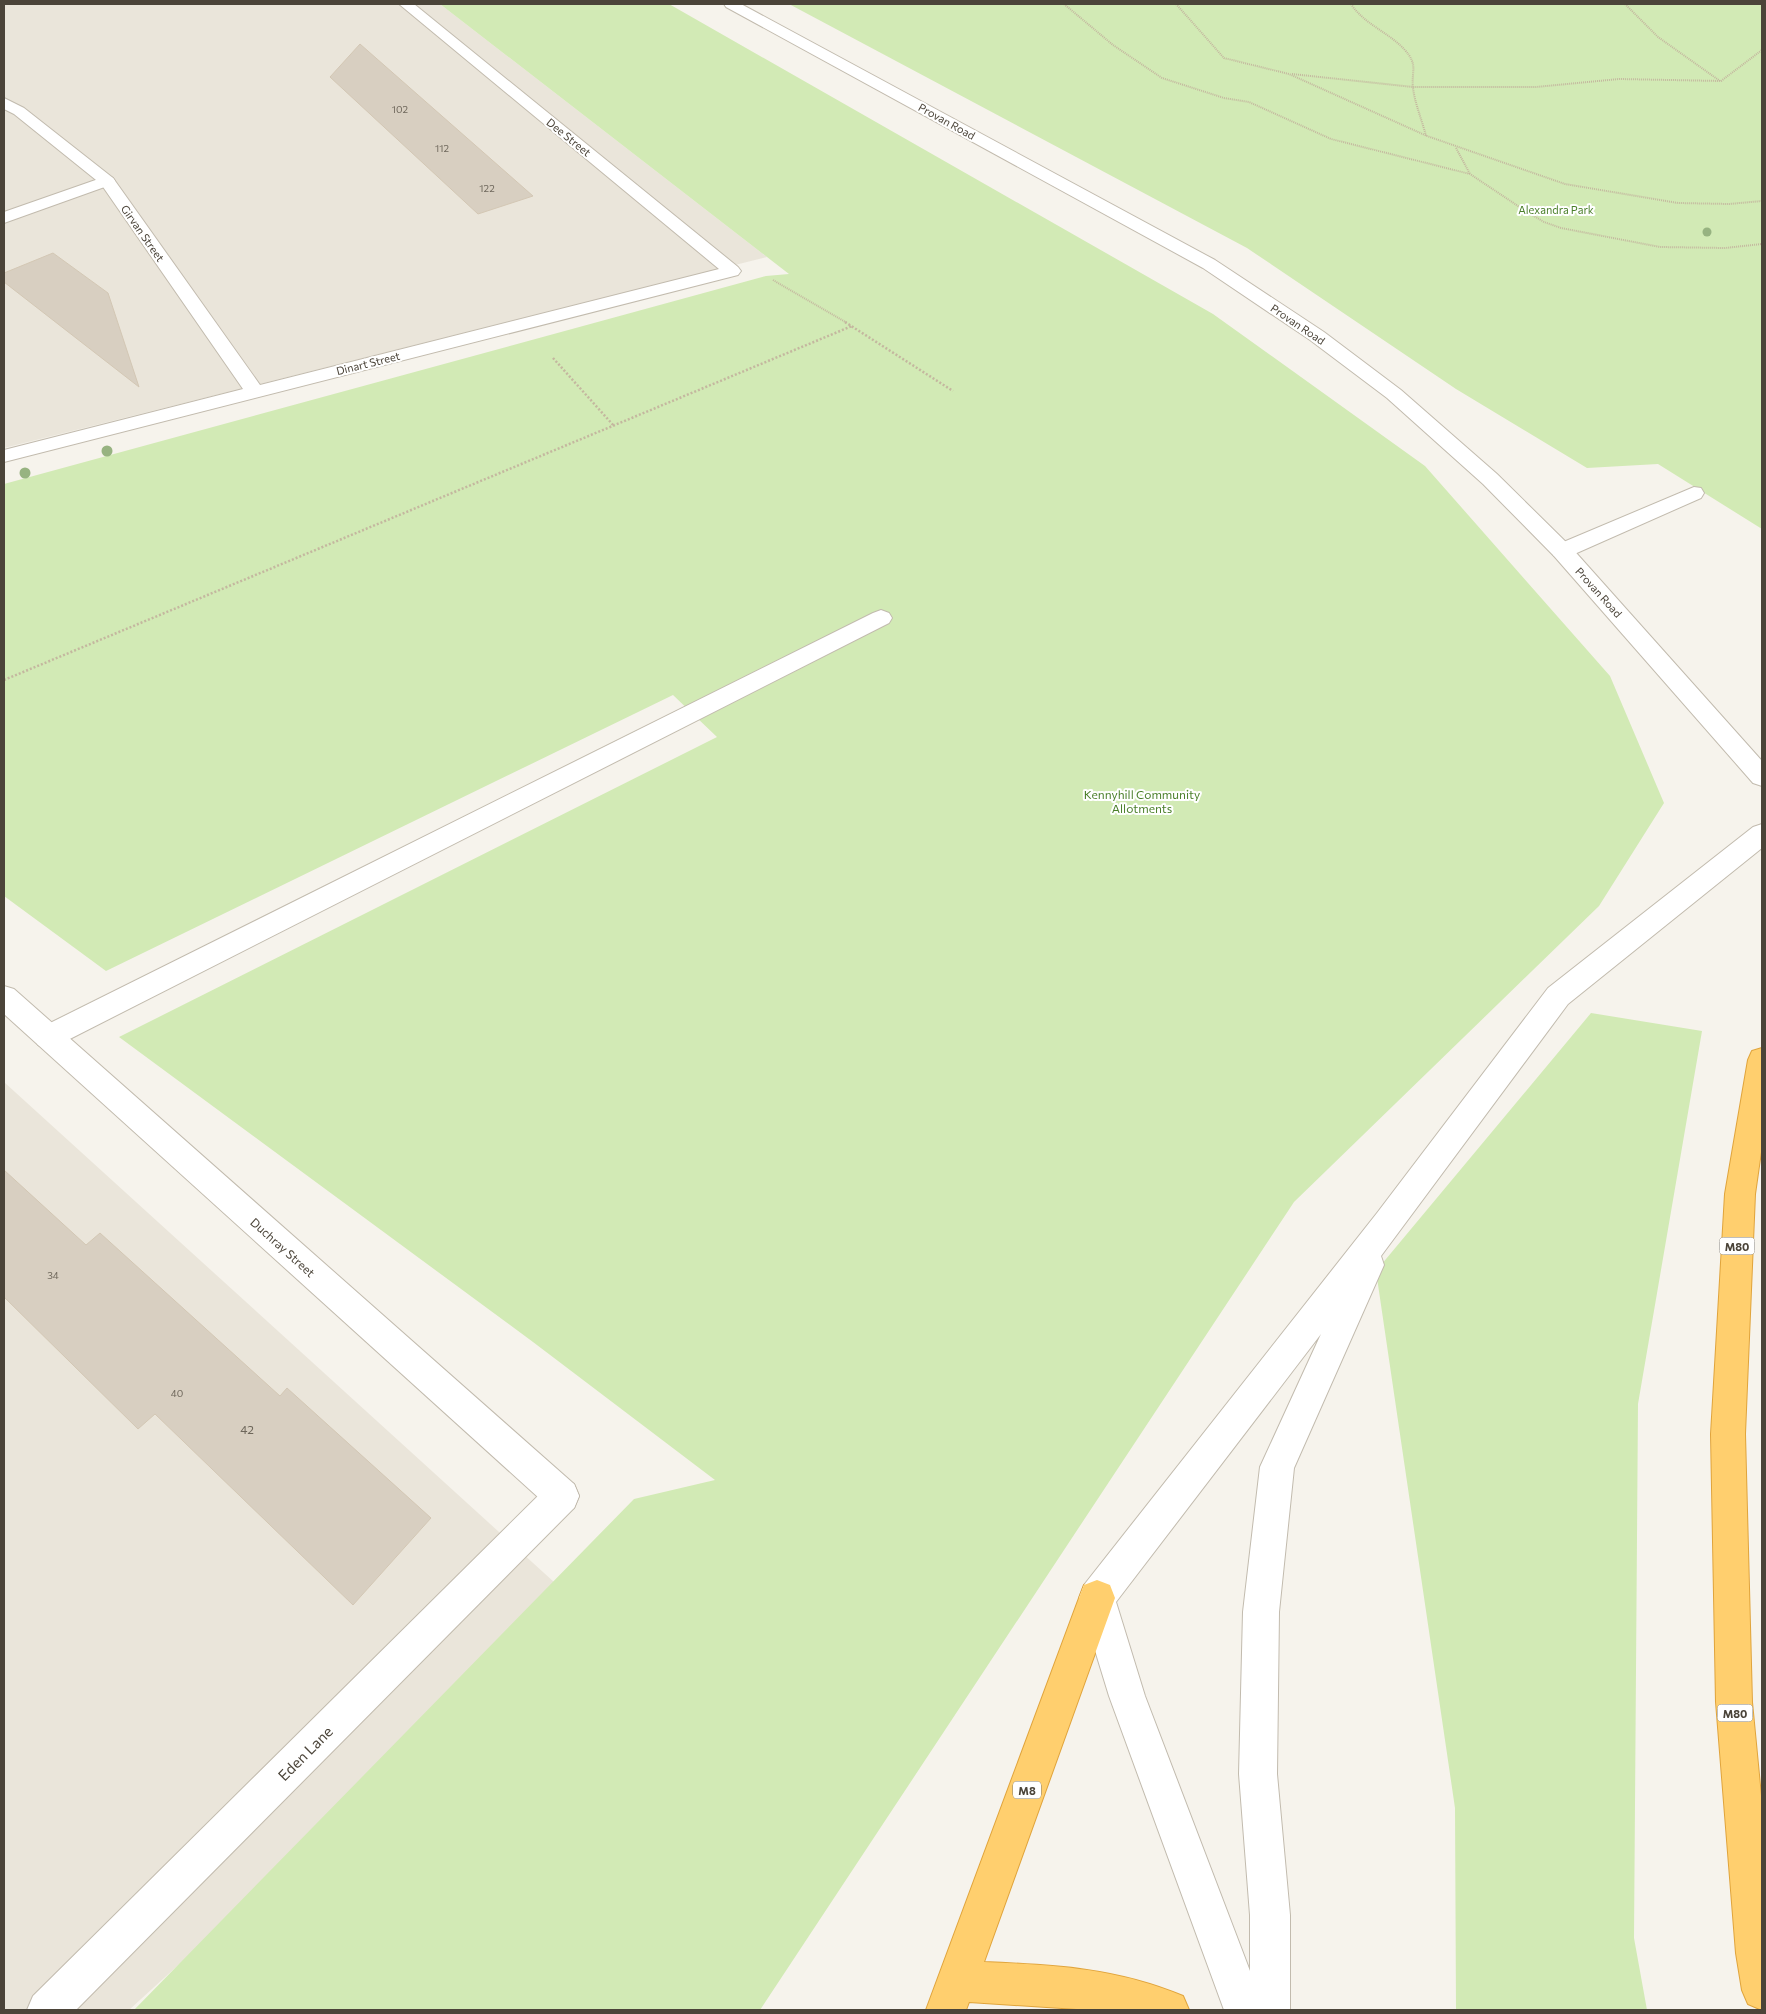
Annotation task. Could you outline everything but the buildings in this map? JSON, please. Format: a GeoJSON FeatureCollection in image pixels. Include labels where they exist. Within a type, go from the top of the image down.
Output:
{"type":"FeatureCollection","features":[{"type":"Feature","properties":{"kind":"highway","name":"M80"},"geometry":{"type":"LineString","coordinates":[[1762,1060],[1740,1194],[1728,1434],[1734,1702],[1756,1953],[1762,1990]]}},
{"type":"Feature","properties":{"kind":"highway","name":"M8"},"geometry":{"type":"LineString","coordinates":[[1097,1598],[951,1996],[1090,1990],[1154,2004],[1169,2010]]}},
{"type":"Feature","properties":{"kind":"street","name":"Dee Street"},"geometry":{"type":"LineString","coordinates":[[406,4],[732,271]]}},
{"type":"Feature","properties":{"kind":"street","name":"Provan Road"},"geometry":{"type":"LineString","coordinates":[[731,4],[1209,264],[1317,336],[1394,394],[1490,479],[1562,551],[1762,777]]}},
{"type":"Feature","properties":{"kind":"street","name":"Girvan Street"},"geometry":{"type":"LineString","coordinates":[[4,103],[19,111],[106,181],[255,392]]}},
{"type":"Feature","properties":{"kind":"street"},"geometry":{"type":"LineString","coordinates":[[4,218],[106,181]]}},
{"type":"Feature","properties":{"kind":"street","name":"Dinart Street"},"geometry":{"type":"LineString","coordinates":[[4,456],[732,271]]}},
{"type":"Feature","properties":{"kind":"street"},"geometry":{"type":"LineString","coordinates":[[1562,551],[1694,493]]}},
{"type":"Feature","properties":{"kind":"street"},"geometry":{"type":"LineString","coordinates":[[48,1038],[881,618]]}},
{"type":"Feature","properties":{"kind":"street"},"geometry":{"type":"LineString","coordinates":[[1244,2010],[1128,1696],[1097,1598],[1388,1223],[1558,996],[1762,834]]}},
{"type":"Feature","properties":{"kind":"street","name":"Duchray Street"},"geometry":{"type":"LineString","coordinates":[[4,997],[562,1496]]}},
{"type":"Feature","properties":{"kind":"street"},"geometry":{"type":"LineString","coordinates":[[1270,2010],[1270,1915],[1258,1774],[1261,1612],[1277,1467],[1388,1223]]}},
{"type":"Feature","properties":{"kind":"street","name":"Eden Lane"},"geometry":{"type":"LineString","coordinates":[[47,2010],[562,1496]]}},
{"type":"Feature","properties":{"kind":"path"},"geometry":{"type":"LineString","coordinates":[[1064,4],[1113,45],[1162,78],[1224,98],[1248,102],[1331,139],[1470,174],[1544,222],[1580,233],[1604,235],[1632,243],[1660,247],[1725,248],[1762,244]]}},
{"type":"Feature","properties":{"kind":"path"},"geometry":{"type":"LineString","coordinates":[[1176,4],[1224,58],[1289,74],[1413,86],[1536,87],[1619,79],[1721,81],[1762,50]]}},
{"type":"Feature","properties":{"kind":"path"},"geometry":{"type":"LineString","coordinates":[[1351,4],[1355,10],[1378,30],[1404,49],[1415,67],[1413,86],[1426,136]]}},
{"type":"Feature","properties":{"kind":"path"},"geometry":{"type":"LineString","coordinates":[[1625,4],[1663,42],[1721,81]]}},
{"type":"Feature","properties":{"kind":"path"},"geometry":{"type":"LineString","coordinates":[[1289,74],[1455,148],[1564,184],[1627,196],[1686,203],[1729,204],[1762,201]]}},
{"type":"Feature","properties":{"kind":"path"},"geometry":{"type":"LineString","coordinates":[[1455,148],[1470,174]]}},
{"type":"Feature","properties":{"kind":"path"},"geometry":{"type":"LineString","coordinates":[[732,271],[766,276],[852,326],[953,390]]}},
{"type":"Feature","properties":{"kind":"path"},"geometry":{"type":"LineString","coordinates":[[524,324],[614,426]]}},
{"type":"Feature","properties":{"kind":"path"},"geometry":{"type":"LineString","coordinates":[[4,680],[852,326]]}},
{"type":"Feature","properties":{"kind":"shaded area"},"geometry":{"type":"Polygon","coordinates":[[[4,4],[440,4],[767,257],[4,448],[4,4]]]}},
{"type":"Feature","properties":{"kind":"shaded area"},"geometry":{"type":"Polygon","coordinates":[[[4,1082],[576,1602],[129,2010],[4,2010],[4,1082]]]}},
{"type":"Feature","properties":{"kind":"green space","name":"Kennyhill Community Allotments"},"geometry":{"type":"Polygon","coordinates":[[[440,4],[669,4],[1213,314],[1425,466],[1610,676],[1664,803],[1599,906],[1294,1202],[760,2010],[134,2010],[634,1499],[715,1480],[533,1342],[119,1037],[717,737],[673,695],[106,971],[4,896],[4,484],[766,276],[789,274],[440,4]]]}},
{"type":"Feature","properties":{"kind":"green space","name":"Alexandra Park"},"geometry":{"type":"Polygon","coordinates":[[[789,4],[1762,4],[1762,529],[1658,464],[1587,468],[1456,389],[1247,248],[789,4]]]}},
{"type":"Feature","properties":{"kind":"green space"},"geometry":{"type":"Polygon","coordinates":[[[1591,1013],[1702,1031],[1638,1404],[1634,1938],[1647,2010],[1456,2010],[1455,1808],[1376,1271],[1591,1013]]]}}]}
